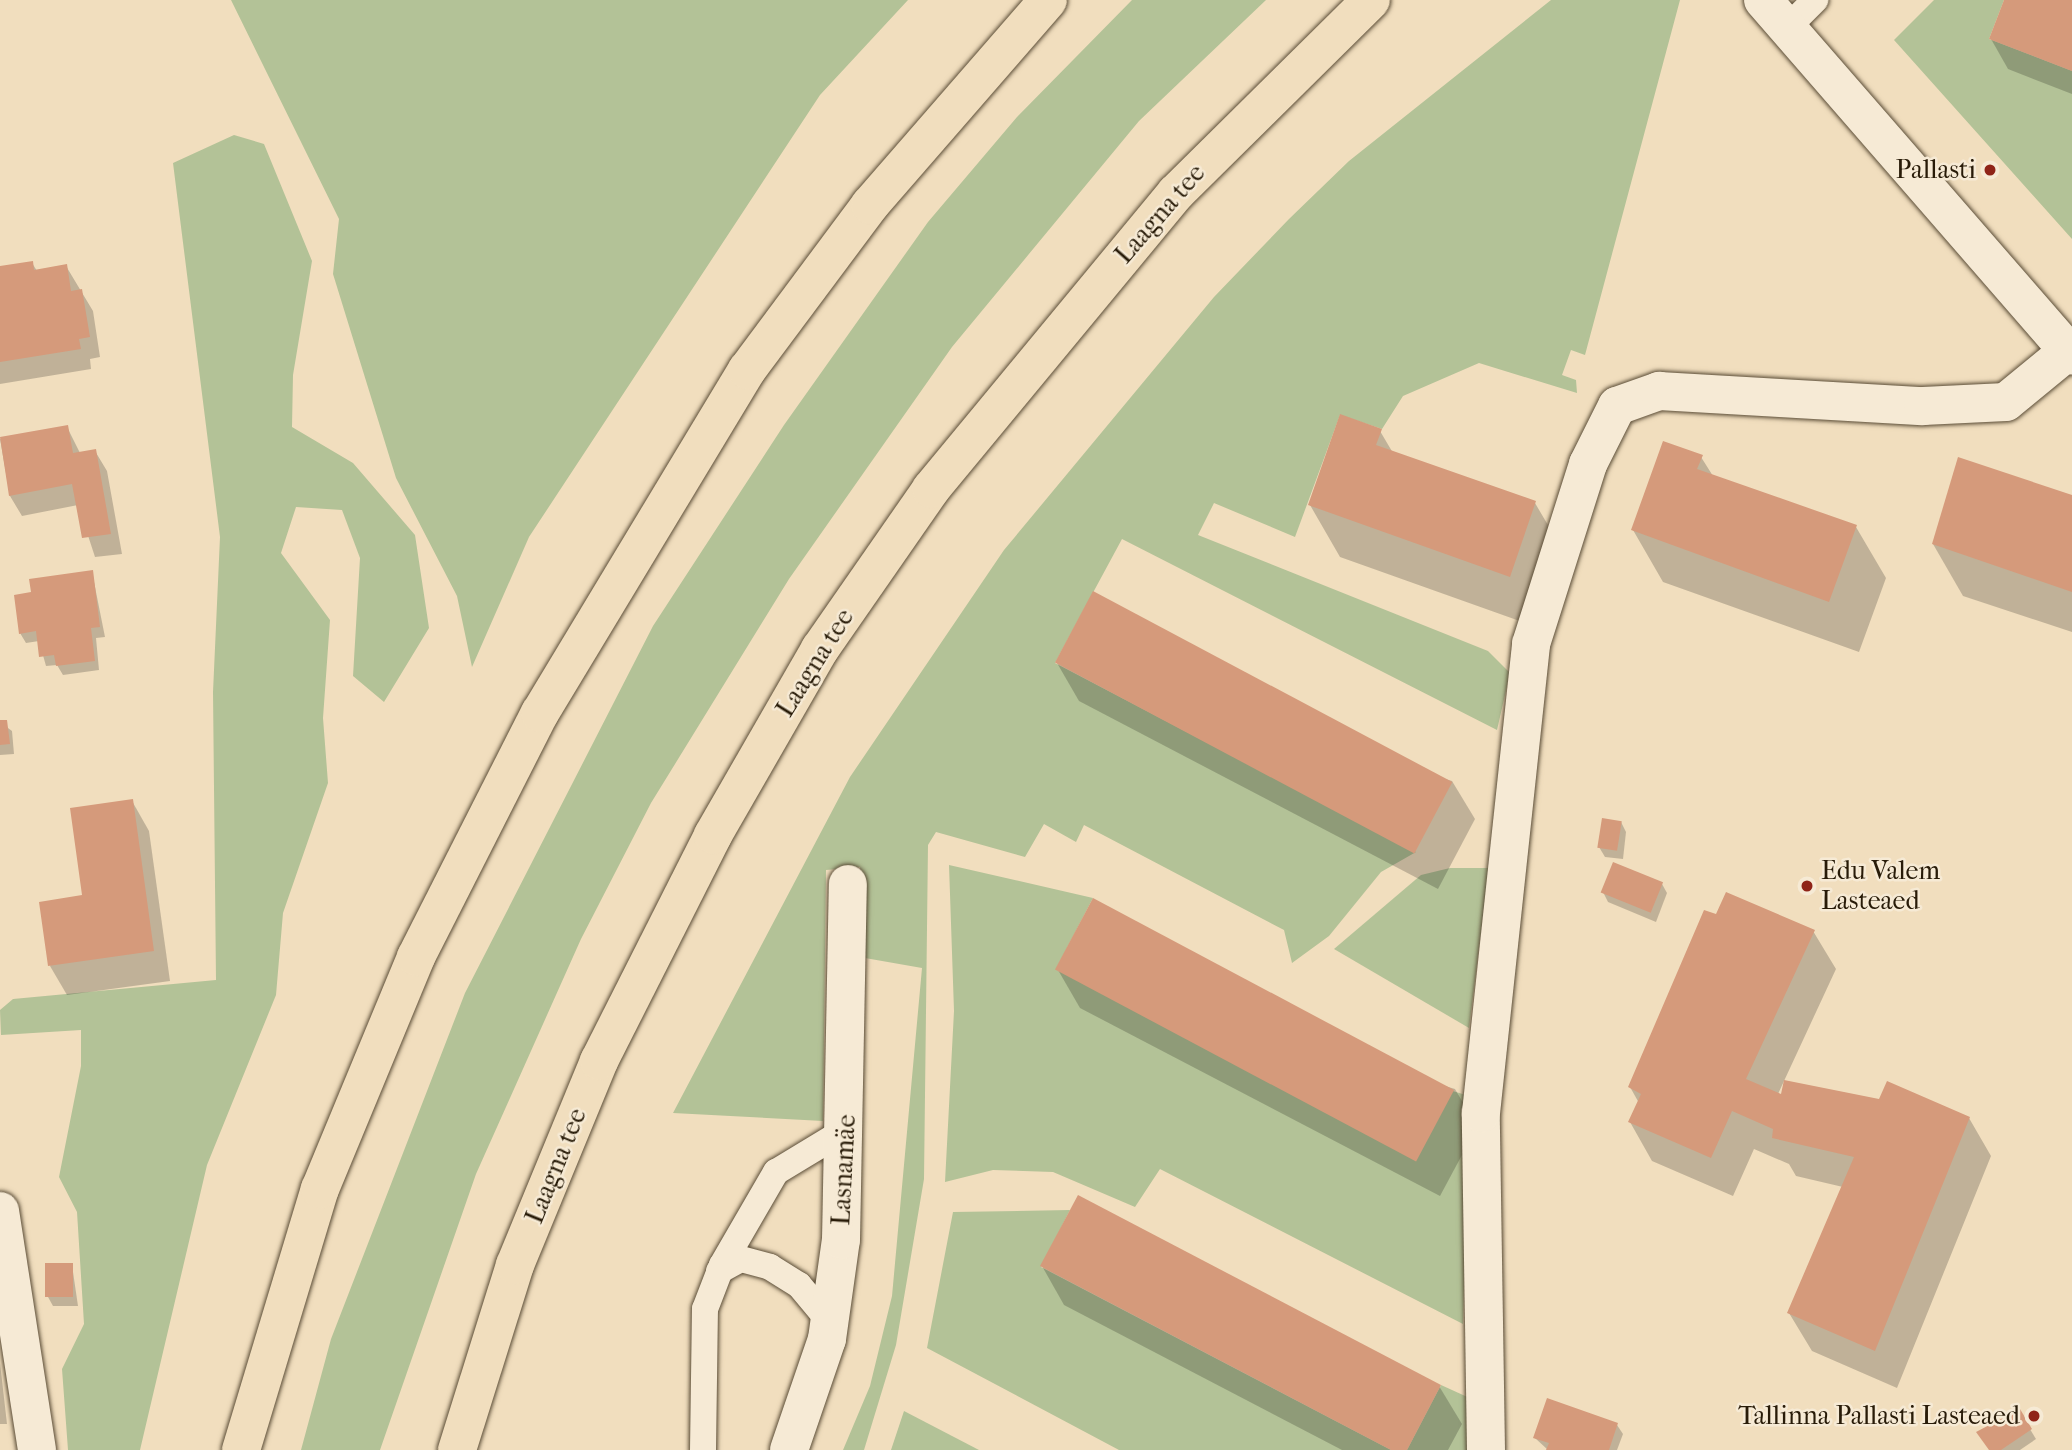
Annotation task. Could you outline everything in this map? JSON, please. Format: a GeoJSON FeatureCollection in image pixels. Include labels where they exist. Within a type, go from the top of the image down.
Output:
{"type":"FeatureCollection","features":[{"type":"Feature","properties":{"kind":"main road"},"geometry":{"type":"LineString","coordinates":[[241,1450],[320,1189],[416,957],[540,713],[747,370],[870,205],[1048,0]]}},
{"type":"Feature","properties":{"kind":"main road","name":"Laagna tee"},"geometry":{"type":"LineString","coordinates":[[457,1450],[515,1265],[599,1061],[713,835],[820,649],[931,489],[1176,193],[1371,0]]}},
{"type":"Feature","properties":{"kind":"street"},"geometry":{"type":"LineString","coordinates":[[1486,1450],[1481,1113],[1531,644],[1588,464],[1617,406],[1659,391],[1923,406],[2006,402],[2070,353],[1775,14]]}},
{"type":"Feature","properties":{"kind":"street","name":"Lasnamäe"},"geometry":{"type":"LineString","coordinates":[[789,1450],[830,1322],[847,1129],[848,884]]}},
{"type":"Feature","properties":{"kind":"street"},"geometry":{"type":"LineString","coordinates":[[0,1211],[37,1450]]}},
{"type":"Feature","properties":{"kind":"lane"},"geometry":{"type":"LineString","coordinates":[[1775,14],[1815,0]]}},
{"type":"Feature","properties":{"kind":"lane"},"geometry":{"type":"LineString","coordinates":[[703,1450],[705,1309],[719,1271],[776,1172],[847,1129]]}},
{"type":"Feature","properties":{"kind":"lane"},"geometry":{"type":"LineString","coordinates":[[719,1271],[741,1259],[771,1267],[799,1285],[830,1322]]}},
{"type":"Feature","properties":{"kind":"green space"},"geometry":{"type":"Polygon","coordinates":[[[231,0],[908,0],[820,95],[529,537],[472,667],[457,596],[396,478],[333,274],[339,219],[231,0]]]}},
{"type":"Feature","properties":{"kind":"green space"},"geometry":{"type":"Polygon","coordinates":[[[1132,0],[1266,0],[1139,121],[952,347],[789,579],[651,803],[581,939],[476,1174],[380,1450],[301,1450],[331,1339],[465,993],[653,626],[784,425],[928,222],[1017,117],[1132,0]]]}},
{"type":"Feature","properties":{"kind":"green space"},"geometry":{"type":"Polygon","coordinates":[[[1551,0],[1680,0],[1585,355],[1571,350],[1562,375],[1576,380],[1577,393],[1479,363],[1403,396],[1382,429],[1340,415],[1295,537],[1214,503],[1198,535],[1488,651],[1510,673],[1497,730],[1122,539],[1055,663],[1416,852],[1381,872],[1329,936],[1292,963],[1284,930],[1084,825],[1076,842],[1044,824],[1025,857],[936,832],[928,845],[924,1179],[896,1345],[864,1450],[843,1450],[870,1386],[892,1296],[922,968],[865,958],[860,867],[826,870],[823,1121],[673,1113],[850,777],[1004,550],[1214,297],[1289,219],[1349,161],[1551,0]]]}},
{"type":"Feature","properties":{"kind":"green space"},"geometry":{"type":"Polygon","coordinates":[[[1934,0],[2004,0],[1989,39],[2072,71],[2072,239],[1894,40],[1934,0]]]}},
{"type":"Feature","properties":{"kind":"green space"},"geometry":{"type":"Polygon","coordinates":[[[234,135],[264,144],[312,261],[293,375],[292,427],[353,463],[415,535],[429,628],[384,702],[353,676],[360,558],[342,510],[296,507],[281,553],[330,620],[323,718],[328,783],[283,913],[276,995],[207,1165],[140,1450],[68,1450],[62,1369],[84,1324],[77,1212],[59,1177],[81,1066],[81,1030],[1,1035],[0,1010],[13,999],[216,980],[213,692],[220,537],[173,163],[234,135]]]}},
{"type":"Feature","properties":{"kind":"green space"},"geometry":{"type":"Polygon","coordinates":[[[949,865],[1093,898],[1056,969],[1469,1096],[1463,1324],[1160,1169],[1135,1207],[1053,1172],[993,1170],[945,1182],[954,1011],[949,865]]]}},
{"type":"Feature","properties":{"kind":"green space"},"geometry":{"type":"Polygon","coordinates":[[[1450,868],[1489,868],[1469,1028],[1334,949],[1421,875],[1450,868]]]}},
{"type":"Feature","properties":{"kind":"green space"},"geometry":{"type":"Polygon","coordinates":[[[1070,1210],[1041,1267],[1391,1450],[1119,1450],[927,1348],[953,1212],[1070,1210]]]}},
{"type":"Feature","properties":{"kind":"green space"},"geometry":{"type":"Polygon","coordinates":[[[1441,1385],[1474,1400],[1468,1450],[1407,1450],[1441,1385]]]}},
{"type":"Feature","properties":{"kind":"green space"},"geometry":{"type":"Polygon","coordinates":[[[904,1411],[979,1450],[891,1450],[904,1411]]]}},
{"type":"Feature","properties":{"kind":"building"},"geometry":{"type":"Polygon","coordinates":[[[2004,0],[2072,0],[2072,71],[1989,39],[2004,0]]]}},
{"type":"Feature","properties":{"kind":"building"},"geometry":{"type":"Polygon","coordinates":[[[33,261],[34,270],[67,264],[71,291],[82,289],[90,337],[79,339],[81,349],[0,362],[0,266],[33,261]]]}},
{"type":"Feature","properties":{"kind":"building"},"geometry":{"type":"Polygon","coordinates":[[[1340,414],[1382,429],[1376,445],[1536,501],[1510,577],[1308,505],[1340,414]]]}},
{"type":"Feature","properties":{"kind":"building"},"geometry":{"type":"Polygon","coordinates":[[[68,425],[73,453],[96,449],[111,534],[82,538],[72,484],[9,496],[0,437],[68,425]]]}},
{"type":"Feature","properties":{"kind":"building"},"geometry":{"type":"Polygon","coordinates":[[[1663,441],[1703,455],[1697,469],[1857,525],[1829,602],[1631,530],[1663,441]]]}},
{"type":"Feature","properties":{"kind":"building"},"geometry":{"type":"Polygon","coordinates":[[[1958,457],[2072,495],[2072,592],[1932,544],[1958,457]]]}},
{"type":"Feature","properties":{"kind":"building"},"geometry":{"type":"Polygon","coordinates":[[[93,570],[100,627],[91,628],[95,661],[56,666],[54,655],[39,657],[36,631],[19,634],[14,595],[31,592],[29,579],[93,570]]]}},
{"type":"Feature","properties":{"kind":"building"},"geometry":{"type":"Polygon","coordinates":[[[1093,591],[1452,782],[1414,854],[1055,663],[1093,591]]]}},
{"type":"Feature","properties":{"kind":"building"},"geometry":{"type":"Polygon","coordinates":[[[0,720],[7,720],[10,744],[0,745],[0,720]]]}},
{"type":"Feature","properties":{"kind":"building"},"geometry":{"type":"Polygon","coordinates":[[[133,799],[154,951],[48,966],[39,902],[82,895],[70,808],[133,799]]]}},
{"type":"Feature","properties":{"kind":"building"},"geometry":{"type":"Polygon","coordinates":[[[1602,818],[1622,821],[1617,851],[1597,848],[1602,818]]]}},
{"type":"Feature","properties":{"kind":"building"},"geometry":{"type":"Polygon","coordinates":[[[1613,862],[1663,882],[1651,913],[1601,893],[1613,862]]]}},
{"type":"Feature","properties":{"kind":"building"},"geometry":{"type":"Polygon","coordinates":[[[1726,892],[1815,930],[1746,1079],[1781,1094],[1784,1080],[1879,1099],[1887,1081],[1970,1117],[1875,1351],[1787,1313],[1854,1157],[1772,1138],[1773,1129],[1732,1111],[1711,1158],[1628,1122],[1641,1094],[1628,1087],[1704,910],[1716,914],[1726,892]]]}},
{"type":"Feature","properties":{"kind":"building"},"geometry":{"type":"Polygon","coordinates":[[[1093,898],[1454,1090],[1416,1162],[1055,970],[1093,898]]]}},
{"type":"Feature","properties":{"kind":"building"},"geometry":{"type":"Polygon","coordinates":[[[1078,1195],[1441,1385],[1407,1450],[1391,1450],[1040,1266],[1078,1195]]]}},
{"type":"Feature","properties":{"kind":"building"},"geometry":{"type":"Polygon","coordinates":[[[45,1263],[73,1263],[73,1297],[45,1297],[45,1263]]]}},
{"type":"Feature","properties":{"kind":"building"},"geometry":{"type":"Polygon","coordinates":[[[1547,1398],[1618,1423],[1609,1450],[1546,1450],[1549,1443],[1533,1438],[1547,1398]]]}},
{"type":"Feature","properties":{"kind":"building"},"geometry":{"type":"Polygon","coordinates":[[[2020,1409],[2032,1429],[2001,1450],[1989,1450],[1976,1432],[2020,1409]]]}},
{"type":"Feature","properties":{"kind":"place","name":"Pallasti"},"geometry":{"type":"Point","coordinates":[1990,170]}},
{"type":"Feature","properties":{"kind":"place","name":"Edu Valem Lasteaed"},"geometry":{"type":"Point","coordinates":[1807,886]}},
{"type":"Feature","properties":{"kind":"place","name":"Tallinna Pallasti Lasteaed"},"geometry":{"type":"Point","coordinates":[2034,1416]}}]}
